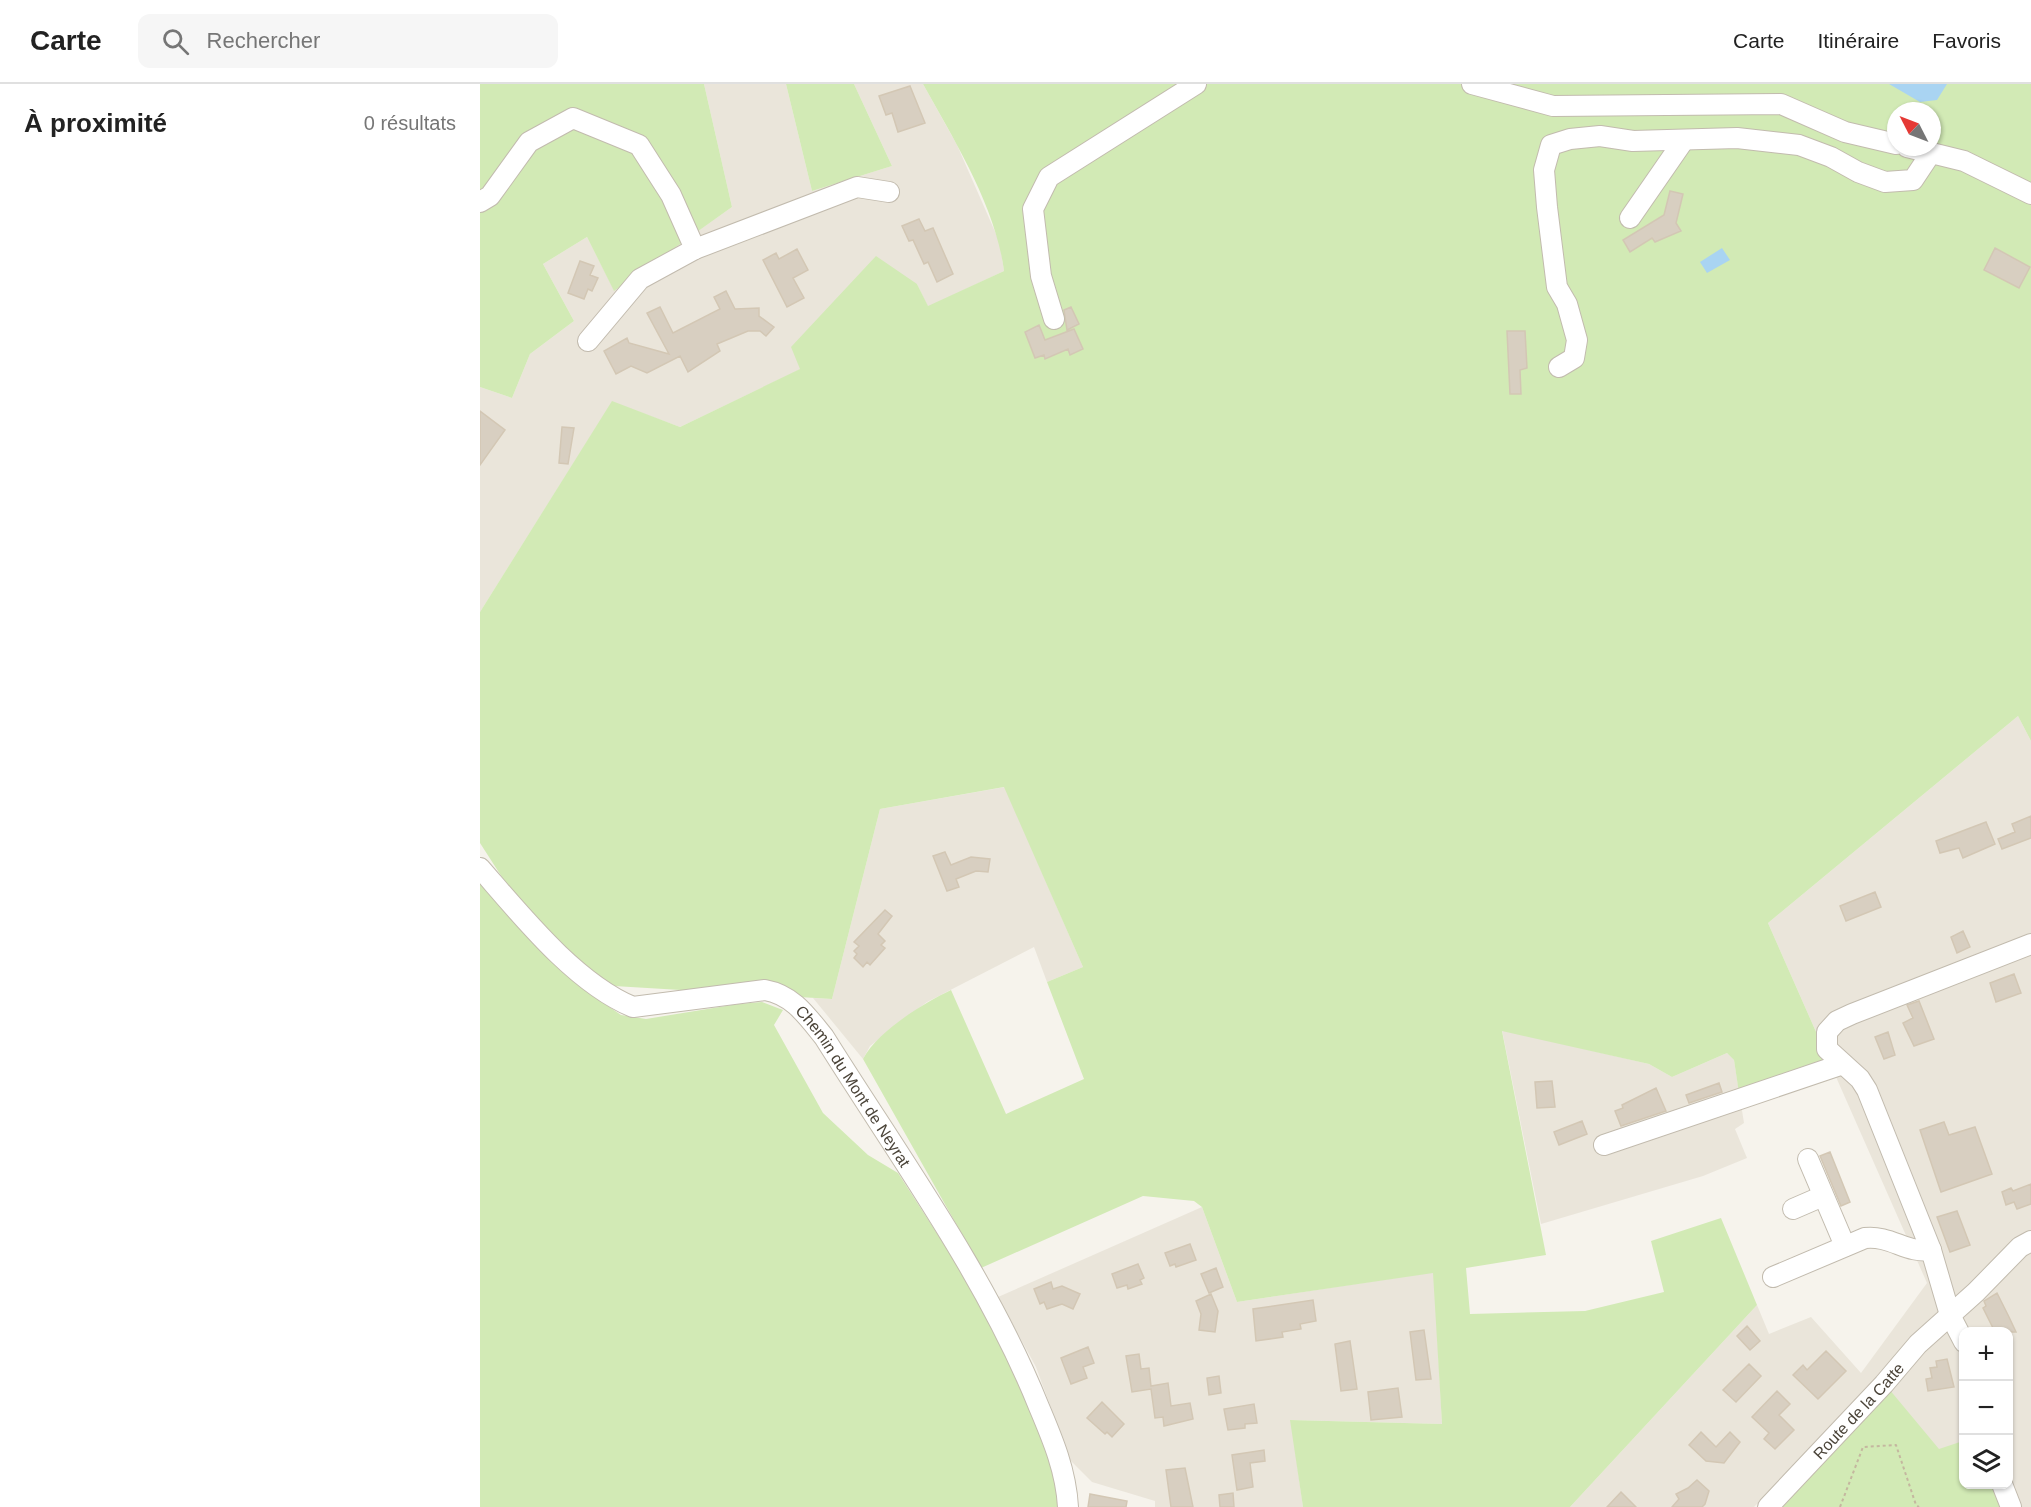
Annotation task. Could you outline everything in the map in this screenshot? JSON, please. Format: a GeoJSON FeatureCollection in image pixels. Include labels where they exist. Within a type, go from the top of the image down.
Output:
{"type":"FeatureCollection","features":[{"type":"Feature","properties":{"kind":"street"},"geometry":{"type":"LineString","coordinates":[[1054,320],[1041,276],[1033,208],[1049,177],[1196,84]]}},
{"type":"Feature","properties":{"kind":"street"},"geometry":{"type":"LineString","coordinates":[[1472,84],[1553,106],[1781,104],[1845,132],[1887,142]]}},
{"type":"Feature","properties":{"kind":"street"},"geometry":{"type":"LineString","coordinates":[[480,202],[490,196],[529,142],[573,118],[639,145],[671,195],[695,249]]}},
{"type":"Feature","properties":{"kind":"street"},"geometry":{"type":"LineString","coordinates":[[1559,367],[1574,358],[1577,340],[1567,304],[1557,287],[1544,170],[1551,145],[1570,139],[1600,136],[1633,141],[1737,138],[1799,145],[1885,182],[1913,180],[1929,156]]}},
{"type":"Feature","properties":{"kind":"street"},"geometry":{"type":"LineString","coordinates":[[1630,219],[1684,140]]}},
{"type":"Feature","properties":{"kind":"street"},"geometry":{"type":"LineString","coordinates":[[1941,155],[1964,161],[2031,194]]}},
{"type":"Feature","properties":{"kind":"street"},"geometry":{"type":"LineString","coordinates":[[588,341],[640,279],[695,249],[857,187],[889,192]]}},
{"type":"Feature","properties":{"kind":"street","name":"Chemin du Mont de Neyrat"},"geometry":{"type":"LineString","coordinates":[[480,868],[528,923],[593,986],[614,999],[633,1007],[765,990],[782,993],[797,1005],[824,1037],[997,1314],[1018,1353],[1062,1466],[1068,1507]]}},
{"type":"Feature","properties":{"kind":"street"},"geometry":{"type":"LineString","coordinates":[[1959,1332],[1950,1315],[1931,1250],[1867,1090],[1860,1079],[1827,1050],[1827,1032],[1837,1021],[1852,1014],[2031,944]]}},
{"type":"Feature","properties":{"kind":"street"},"geometry":{"type":"LineString","coordinates":[[1604,1145],[1843,1064]]}},
{"type":"Feature","properties":{"kind":"street"},"geometry":{"type":"LineString","coordinates":[[1808,1159],[1845,1246]]}},
{"type":"Feature","properties":{"kind":"street"},"geometry":{"type":"LineString","coordinates":[[1793,1209],[1824,1196]]}},
{"type":"Feature","properties":{"kind":"street"},"geometry":{"type":"LineString","coordinates":[[1773,1277],[1865,1238],[1878,1236],[1919,1252],[1931,1250]]}},
{"type":"Feature","properties":{"kind":"street","name":"Route de la Catte"},"geometry":{"type":"LineString","coordinates":[[1768,1507],[1884,1384],[1918,1344],[1977,1292],[2020,1246],[2031,1241]]}},
{"type":"Feature","properties":{"kind":"street"},"geometry":{"type":"LineString","coordinates":[[2004,1489],[2011,1507]]}},
{"type":"Feature","properties":{"kind":"path"},"geometry":{"type":"LineString","coordinates":[[1840,1507],[1863,1447],[1896,1445],[1916,1505],[1919,1507]]}},
{"type":"Feature","properties":{"kind":"shaded area"},"geometry":{"type":"Polygon","coordinates":[[[704,84],[786,84],[812,191],[892,166],[854,84],[923,84],[957,145],[1000,243],[1004,271],[928,307],[917,284],[801,369],[680,427],[612,402],[480,612],[480,387],[512,398],[530,354],[574,321],[543,264],[587,237],[614,290],[732,207],[704,84]]]}},
{"type":"Feature","properties":{"kind":"shaded area"},"geometry":{"type":"Polygon","coordinates":[[[2018,716],[2031,741],[2031,1507],[1765,1507],[1794,1466],[1754,1507],[1570,1507],[1757,1305],[1769,1334],[1811,1317],[1861,1373],[1927,1283],[1768,923],[2018,716]]]}},
{"type":"Feature","properties":{"kind":"shaded area"},"geometry":{"type":"Polygon","coordinates":[[[1005,787],[1083,967],[1047,982],[1034,947],[927,1002],[870,1046],[863,1059],[813,998],[832,999],[880,809],[1005,787]]]}},
{"type":"Feature","properties":{"kind":"shaded area"},"geometry":{"type":"Polygon","coordinates":[[[1502,1030],[1649,1064],[1672,1077],[1727,1053],[1734,1060],[1744,1123],[1735,1129],[1747,1158],[1703,1176],[1541,1224],[1502,1030]]]}},
{"type":"Feature","properties":{"kind":"shaded area"},"geometry":{"type":"Polygon","coordinates":[[[1202,1207],[1237,1302],[1434,1272],[1442,1424],[1291,1420],[1303,1507],[1155,1507],[1155,1501],[1092,1482],[1070,1460],[1036,1367],[998,1297],[1202,1207]]]}},
{"type":"Feature","properties":{"kind":"green space"},"geometry":{"type":"Polygon","coordinates":[[[480,84],[704,84],[732,207],[614,291],[587,237],[543,264],[574,321],[530,354],[512,398],[480,387],[480,84]]]}},
{"type":"Feature","properties":{"kind":"green space"},"geometry":{"type":"Polygon","coordinates":[[[786,84],[854,84],[892,166],[812,191],[786,84]]]}},
{"type":"Feature","properties":{"kind":"green space"},"geometry":{"type":"Polygon","coordinates":[[[923,84],[2031,84],[2031,741],[2018,716],[1768,923],[1828,1059],[1739,1093],[1734,1060],[1727,1053],[1672,1077],[1649,1064],[1502,1031],[1546,1255],[1466,1268],[1470,1314],[1585,1311],[1664,1292],[1651,1241],[1721,1218],[1757,1305],[1570,1507],[1303,1507],[1290,1420],[1442,1424],[1433,1273],[1237,1302],[1202,1207],[1194,1201],[1143,1196],[981,1268],[863,1059],[879,1038],[902,1019],[951,990],[1006,1114],[1084,1079],[1047,982],[1083,967],[1004,787],[880,809],[832,999],[614,986],[595,997],[621,1015],[646,1019],[762,1002],[783,1010],[774,1025],[823,1113],[868,1155],[898,1173],[976,1294],[1006,1355],[1052,1464],[1058,1507],[480,1507],[480,865],[507,885],[480,843],[480,612],[612,401],[680,427],[800,369],[791,347],[876,256],[917,284],[928,306],[1004,271],[999,247],[983,198],[923,84]]]}},
{"type":"Feature","properties":{"kind":"green space"},"geometry":{"type":"Polygon","coordinates":[[[1889,1389],[1939,1449],[1959,1442],[1959,1489],[1993,1489],[2003,1507],[1777,1507],[1889,1389]]]}},
{"type":"Feature","properties":{"kind":"water"},"geometry":{"type":"Polygon","coordinates":[[[1889,84],[1947,84],[1937,100],[1920,102],[1889,84]]]}},
{"type":"Feature","properties":{"kind":"water"},"geometry":{"type":"Polygon","coordinates":[[[1722,248],[1730,260],[1707,273],[1700,262],[1722,248]]]}},
{"type":"Feature","properties":{"kind":"building"},"geometry":{"type":"Polygon","coordinates":[[[910,86],[925,123],[898,132],[892,113],[886,115],[879,96],[910,86]]]}},
{"type":"Feature","properties":{"kind":"building"},"geometry":{"type":"Polygon","coordinates":[[[1670,191],[1683,194],[1676,223],[1681,231],[1655,242],[1652,238],[1630,252],[1623,240],[1664,215],[1670,191]]]}},
{"type":"Feature","properties":{"kind":"building"},"geometry":{"type":"Polygon","coordinates":[[[919,219],[925,231],[933,228],[953,274],[937,282],[928,262],[924,264],[913,240],[909,241],[902,226],[919,219]]]}},
{"type":"Feature","properties":{"kind":"building"},"geometry":{"type":"Polygon","coordinates":[[[1995,248],[2030,267],[2019,288],[1984,270],[1995,248]]]}},
{"type":"Feature","properties":{"kind":"building"},"geometry":{"type":"Polygon","coordinates":[[[797,249],[808,270],[793,278],[804,298],[787,307],[763,260],[776,253],[779,259],[797,249]]]}},
{"type":"Feature","properties":{"kind":"building"},"geometry":{"type":"Polygon","coordinates":[[[580,261],[594,266],[590,275],[598,278],[592,291],[588,289],[584,299],[568,293],[580,261]]]}},
{"type":"Feature","properties":{"kind":"building"},"geometry":{"type":"Polygon","coordinates":[[[726,291],[735,309],[759,308],[759,316],[774,327],[766,336],[760,331],[748,331],[717,344],[720,351],[688,372],[680,356],[647,373],[631,366],[616,374],[604,351],[627,338],[629,343],[669,354],[647,313],[660,307],[673,333],[720,309],[714,297],[726,291]]]}},
{"type":"Feature","properties":{"kind":"building"},"geometry":{"type":"Polygon","coordinates":[[[1071,307],[1079,324],[1067,330],[1064,310],[1071,307]]]}},
{"type":"Feature","properties":{"kind":"building"},"geometry":{"type":"Polygon","coordinates":[[[1039,325],[1045,340],[1074,329],[1083,349],[1070,355],[1068,349],[1045,359],[1044,355],[1035,358],[1025,332],[1039,325]]]}},
{"type":"Feature","properties":{"kind":"building"},"geometry":{"type":"Polygon","coordinates":[[[1507,331],[1525,331],[1527,368],[1520,370],[1521,394],[1510,394],[1507,331]]]}},
{"type":"Feature","properties":{"kind":"building"},"geometry":{"type":"Polygon","coordinates":[[[480,411],[505,430],[480,465],[480,411]]]}},
{"type":"Feature","properties":{"kind":"building"},"geometry":{"type":"Polygon","coordinates":[[[562,427],[574,428],[568,464],[559,463],[562,427]]]}},
{"type":"Feature","properties":{"kind":"building"},"geometry":{"type":"Polygon","coordinates":[[[2031,816],[2031,838],[2002,849],[1998,839],[2015,832],[2012,824],[2031,816]]]}},
{"type":"Feature","properties":{"kind":"building"},"geometry":{"type":"Polygon","coordinates":[[[1986,822],[1995,844],[1963,858],[1959,848],[1940,853],[1936,841],[1986,822]]]}},
{"type":"Feature","properties":{"kind":"building"},"geometry":{"type":"Polygon","coordinates":[[[945,852],[951,865],[971,857],[990,859],[988,872],[976,871],[956,879],[959,887],[947,891],[933,856],[945,852]]]}},
{"type":"Feature","properties":{"kind":"building"},"geometry":{"type":"Polygon","coordinates":[[[1875,892],[1881,907],[1846,921],[1840,906],[1875,892]]]}},
{"type":"Feature","properties":{"kind":"building"},"geometry":{"type":"Polygon","coordinates":[[[885,910],[892,916],[878,934],[885,941],[881,945],[885,948],[870,965],[867,962],[863,967],[854,958],[857,954],[854,951],[859,946],[854,942],[885,910]]]}},
{"type":"Feature","properties":{"kind":"building"},"geometry":{"type":"Polygon","coordinates":[[[1963,931],[1970,947],[1957,953],[1951,937],[1963,931]]]}},
{"type":"Feature","properties":{"kind":"building"},"geometry":{"type":"Polygon","coordinates":[[[2014,974],[2021,993],[1996,1002],[1990,983],[2014,974]]]}},
{"type":"Feature","properties":{"kind":"building"},"geometry":{"type":"Polygon","coordinates":[[[1919,1001],[1934,1039],[1914,1046],[1903,1023],[1913,1018],[1907,1005],[1919,1001]]]}},
{"type":"Feature","properties":{"kind":"building"},"geometry":{"type":"Polygon","coordinates":[[[1888,1032],[1895,1055],[1884,1059],[1875,1037],[1888,1032]]]}},
{"type":"Feature","properties":{"kind":"building"},"geometry":{"type":"Polygon","coordinates":[[[1552,1081],[1555,1107],[1537,1108],[1535,1082],[1552,1081]]]}},
{"type":"Feature","properties":{"kind":"building"},"geometry":{"type":"Polygon","coordinates":[[[1719,1083],[1722,1092],[1689,1103],[1686,1095],[1719,1083]]]}},
{"type":"Feature","properties":{"kind":"building"},"geometry":{"type":"Polygon","coordinates":[[[1656,1088],[1666,1111],[1621,1126],[1615,1111],[1623,1108],[1622,1105],[1656,1088]]]}},
{"type":"Feature","properties":{"kind":"building"},"geometry":{"type":"Polygon","coordinates":[[[1582,1121],[1587,1134],[1559,1145],[1554,1132],[1582,1121]]]}},
{"type":"Feature","properties":{"kind":"building"},"geometry":{"type":"Polygon","coordinates":[[[1944,1122],[1949,1135],[1975,1127],[1992,1174],[1941,1192],[1920,1130],[1944,1122]]]}},
{"type":"Feature","properties":{"kind":"building"},"geometry":{"type":"Polygon","coordinates":[[[1830,1152],[1850,1202],[1841,1206],[1820,1156],[1830,1152]]]}},
{"type":"Feature","properties":{"kind":"building"},"geometry":{"type":"Polygon","coordinates":[[[2031,1184],[2031,1204],[2017,1209],[2014,1202],[2006,1205],[2002,1192],[2011,1188],[2013,1191],[2031,1184]]]}},
{"type":"Feature","properties":{"kind":"building"},"geometry":{"type":"Polygon","coordinates":[[[1957,1211],[1970,1245],[1950,1252],[1937,1217],[1957,1211]]]}},
{"type":"Feature","properties":{"kind":"building"},"geometry":{"type":"Polygon","coordinates":[[[1190,1244],[1196,1260],[1176,1267],[1175,1264],[1170,1266],[1165,1253],[1190,1244]]]}},
{"type":"Feature","properties":{"kind":"building"},"geometry":{"type":"Polygon","coordinates":[[[1138,1264],[1144,1278],[1140,1280],[1142,1284],[1128,1289],[1127,1285],[1117,1288],[1112,1274],[1138,1264]]]}},
{"type":"Feature","properties":{"kind":"building"},"geometry":{"type":"Polygon","coordinates":[[[1216,1268],[1223,1287],[1209,1293],[1201,1274],[1216,1268]]]}},
{"type":"Feature","properties":{"kind":"building"},"geometry":{"type":"Polygon","coordinates":[[[1051,1282],[1053,1289],[1062,1286],[1080,1294],[1073,1309],[1062,1304],[1047,1309],[1044,1302],[1040,1304],[1034,1289],[1051,1282]]]}},
{"type":"Feature","properties":{"kind":"building"},"geometry":{"type":"Polygon","coordinates":[[[1997,1293],[2016,1332],[2013,1332],[2013,1327],[1992,1327],[1983,1308],[1986,1306],[1984,1301],[1997,1293]]]}},
{"type":"Feature","properties":{"kind":"building"},"geometry":{"type":"Polygon","coordinates":[[[1211,1294],[1218,1311],[1215,1332],[1199,1330],[1201,1314],[1196,1301],[1211,1294]]]}},
{"type":"Feature","properties":{"kind":"building"},"geometry":{"type":"Polygon","coordinates":[[[1313,1300],[1316,1321],[1300,1324],[1301,1329],[1282,1332],[1283,1337],[1256,1341],[1253,1309],[1313,1300]]]}},
{"type":"Feature","properties":{"kind":"building"},"geometry":{"type":"Polygon","coordinates":[[[1747,1326],[1760,1341],[1750,1350],[1737,1336],[1747,1326]]]}},
{"type":"Feature","properties":{"kind":"building"},"geometry":{"type":"Polygon","coordinates":[[[1424,1330],[1431,1379],[1416,1380],[1410,1332],[1424,1330]]]}},
{"type":"Feature","properties":{"kind":"building"},"geometry":{"type":"Polygon","coordinates":[[[1350,1341],[1357,1389],[1341,1391],[1335,1344],[1350,1341]]]}},
{"type":"Feature","properties":{"kind":"building"},"geometry":{"type":"Polygon","coordinates":[[[1088,1347],[1094,1363],[1083,1367],[1087,1378],[1071,1384],[1061,1358],[1088,1347]]]}},
{"type":"Feature","properties":{"kind":"building"},"geometry":{"type":"Polygon","coordinates":[[[1826,1351],[1846,1371],[1818,1399],[1793,1375],[1803,1365],[1807,1370],[1826,1351]]]}},
{"type":"Feature","properties":{"kind":"building"},"geometry":{"type":"Polygon","coordinates":[[[1139,1354],[1141,1369],[1149,1368],[1151,1386],[1168,1383],[1171,1406],[1190,1403],[1193,1419],[1164,1426],[1163,1417],[1155,1418],[1151,1389],[1132,1392],[1126,1356],[1139,1354]]]}},
{"type":"Feature","properties":{"kind":"building"},"geometry":{"type":"Polygon","coordinates":[[[1947,1359],[1954,1387],[1928,1391],[1926,1379],[1932,1378],[1930,1368],[1937,1367],[1936,1361],[1947,1359]]]}},
{"type":"Feature","properties":{"kind":"building"},"geometry":{"type":"Polygon","coordinates":[[[1749,1364],[1761,1376],[1736,1402],[1723,1390],[1749,1364]]]}},
{"type":"Feature","properties":{"kind":"building"},"geometry":{"type":"Polygon","coordinates":[[[1219,1376],[1221,1393],[1209,1395],[1207,1378],[1219,1376]]]}},
{"type":"Feature","properties":{"kind":"building"},"geometry":{"type":"Polygon","coordinates":[[[1398,1388],[1402,1417],[1371,1420],[1368,1392],[1398,1388]]]}},
{"type":"Feature","properties":{"kind":"building"},"geometry":{"type":"Polygon","coordinates":[[[1777,1391],[1790,1404],[1779,1415],[1794,1430],[1775,1449],[1764,1439],[1769,1433],[1752,1417],[1777,1391]]]}},
{"type":"Feature","properties":{"kind":"building"},"geometry":{"type":"Polygon","coordinates":[[[1102,1402],[1124,1424],[1112,1437],[1107,1432],[1105,1434],[1087,1418],[1102,1402]]]}},
{"type":"Feature","properties":{"kind":"building"},"geometry":{"type":"Polygon","coordinates":[[[1254,1404],[1257,1423],[1245,1424],[1245,1428],[1228,1430],[1224,1409],[1254,1404]]]}},
{"type":"Feature","properties":{"kind":"building"},"geometry":{"type":"Polygon","coordinates":[[[1701,1432],[1716,1447],[1730,1432],[1740,1442],[1724,1463],[1706,1461],[1689,1445],[1701,1432]]]}},
{"type":"Feature","properties":{"kind":"building"},"geometry":{"type":"Polygon","coordinates":[[[1264,1450],[1265,1461],[1250,1463],[1253,1487],[1237,1490],[1232,1455],[1264,1450]]]}},
{"type":"Feature","properties":{"kind":"building"},"geometry":{"type":"Polygon","coordinates":[[[1185,1468],[1193,1507],[1171,1507],[1166,1470],[1185,1468]]]}},
{"type":"Feature","properties":{"kind":"building"},"geometry":{"type":"Polygon","coordinates":[[[1697,1480],[1709,1491],[1705,1504],[1702,1507],[1672,1507],[1679,1499],[1676,1494],[1697,1480]]]}},
{"type":"Feature","properties":{"kind":"building"},"geometry":{"type":"Polygon","coordinates":[[[1621,1492],[1636,1507],[1607,1507],[1621,1492]]]}},
{"type":"Feature","properties":{"kind":"building"},"geometry":{"type":"Polygon","coordinates":[[[1233,1493],[1234,1507],[1220,1507],[1219,1495],[1233,1493]]]}},
{"type":"Feature","properties":{"kind":"building"},"geometry":{"type":"Polygon","coordinates":[[[1090,1494],[1127,1501],[1126,1507],[1088,1507],[1090,1494]]]}}]}
